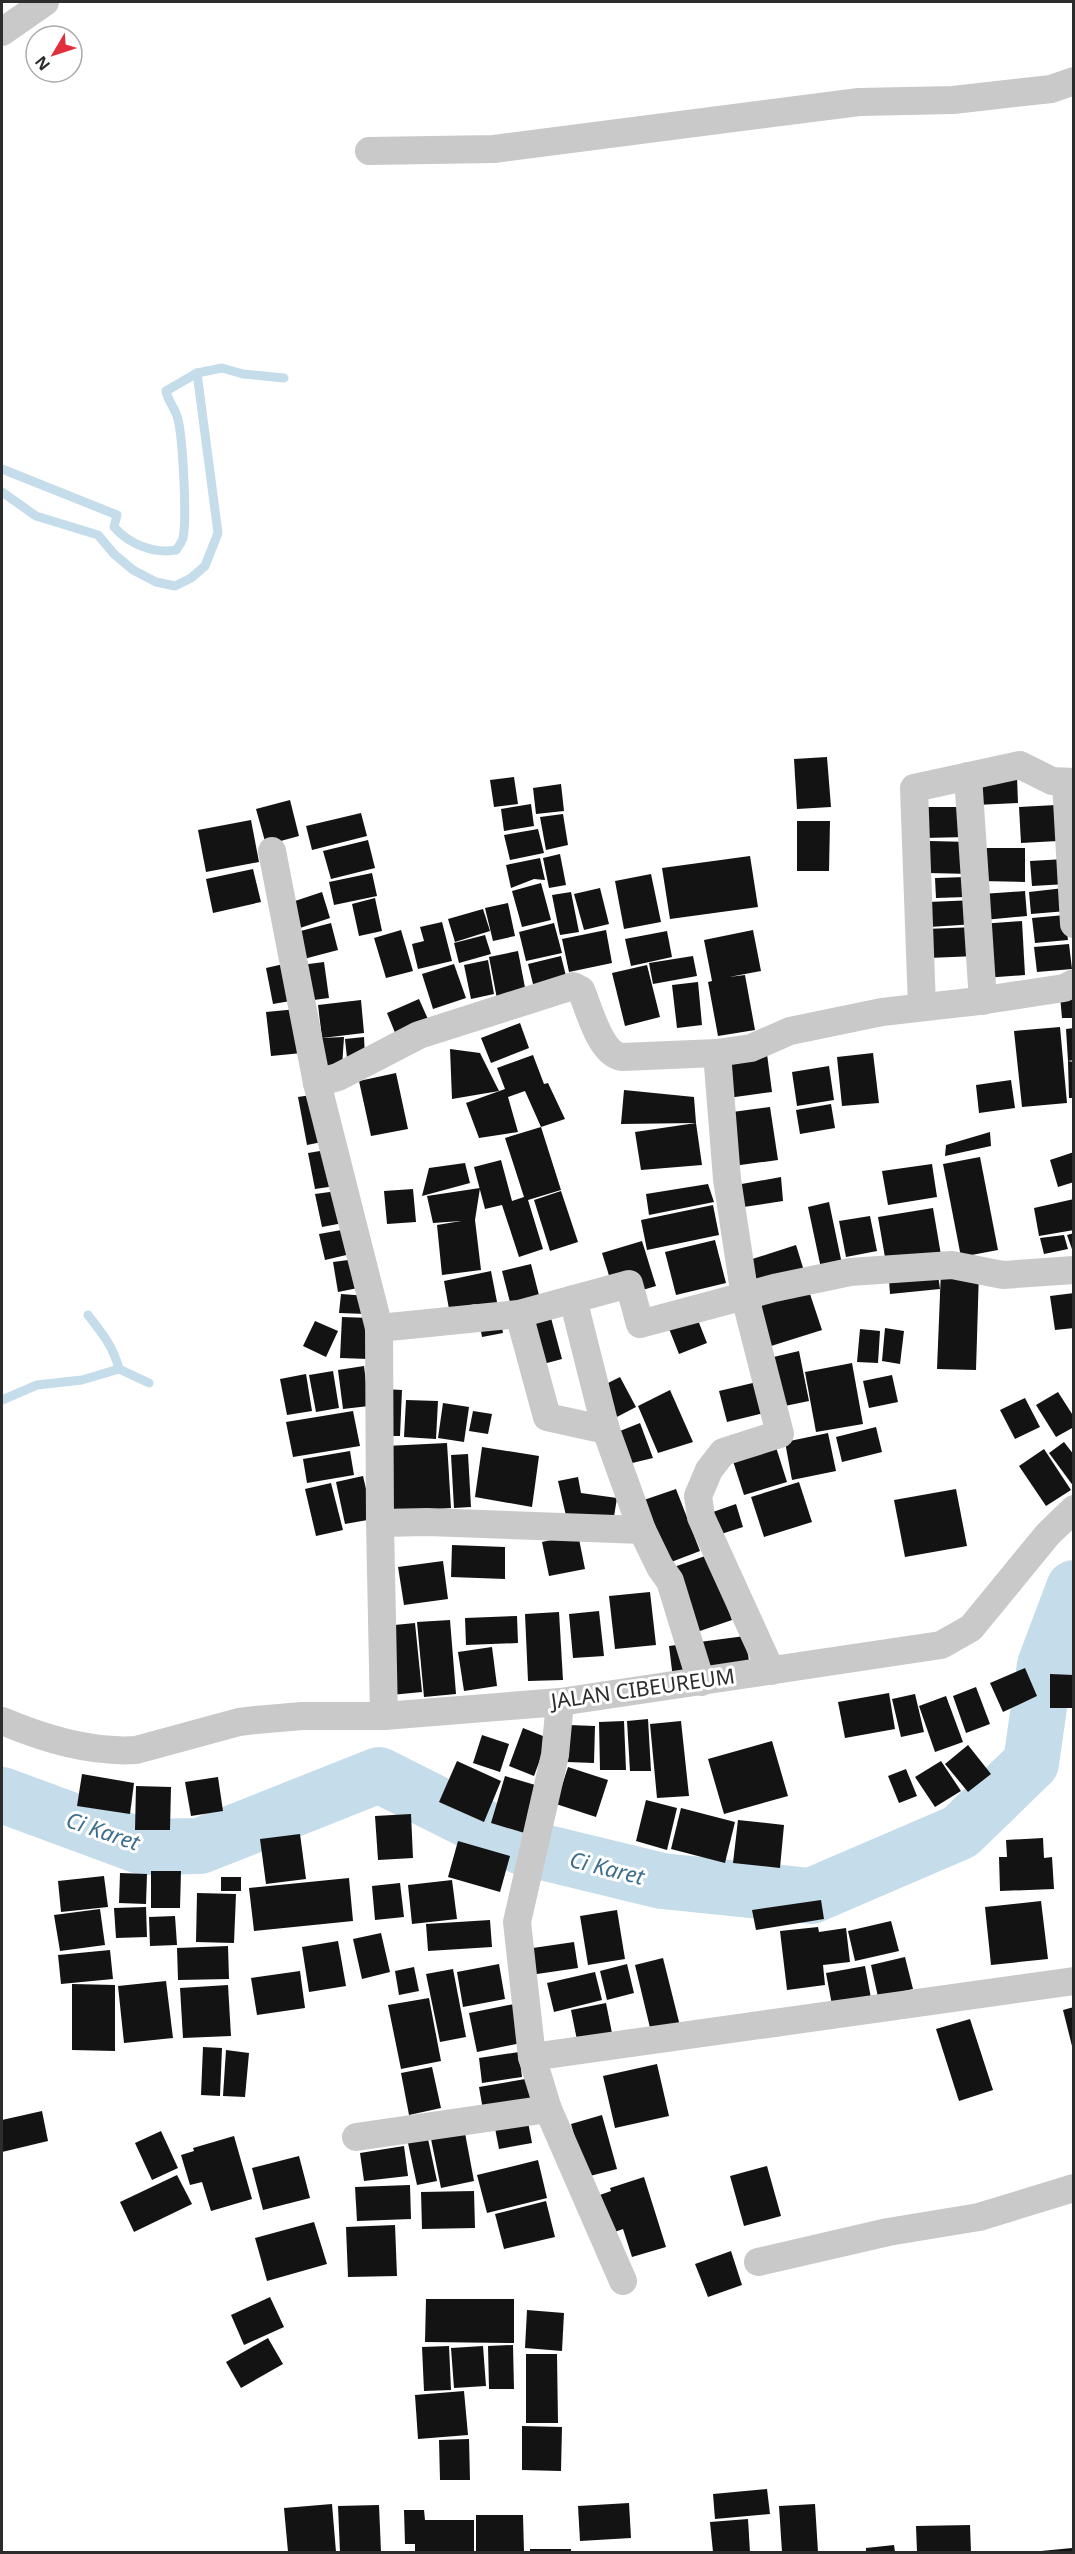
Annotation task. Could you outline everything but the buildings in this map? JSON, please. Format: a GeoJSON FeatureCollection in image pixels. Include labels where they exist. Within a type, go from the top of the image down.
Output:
{"type":"FeatureCollection","features":[{"type":"Feature","properties":{"kind":"street"},"geometry":{"type":"LineString","coordinates":[[2,32],[45,2]]}},
{"type":"Feature","properties":{"kind":"street"},"geometry":{"type":"LineString","coordinates":[[369,151],[494,149],[859,102],[953,100],[1051,89],[1074,81]]}},
{"type":"Feature","properties":{"kind":"street"},"geometry":{"type":"LineString","coordinates":[[922,1007],[914,788],[1020,765],[1052,781],[1070,782],[1074,924]]}},
{"type":"Feature","properties":{"kind":"street"},"geometry":{"type":"LineString","coordinates":[[968,776],[983,1000]]}},
{"type":"Feature","properties":{"kind":"street"},"geometry":{"type":"LineString","coordinates":[[272,851],[317,1083],[379,1328],[384,1716]]}},
{"type":"Feature","properties":{"kind":"street"},"geometry":{"type":"LineString","coordinates":[[317,1083],[338,1077],[419,1035],[573,986],[581,990],[601,1040],[612,1054],[622,1057],[717,1053],[752,1048],[790,1031],[882,1012],[1064,988],[1074,983]]}},
{"type":"Feature","properties":{"kind":"street"},"geometry":{"type":"LineString","coordinates":[[717,1053],[727,1179],[745,1297],[780,1434],[723,1452],[709,1470],[698,1496],[701,1517],[771,1671]]}},
{"type":"Feature","properties":{"kind":"street"},"geometry":{"type":"LineString","coordinates":[[379,1328],[519,1314],[629,1284],[640,1324],[850,1272],[952,1265],[1003,1275],[1074,1270]]}},
{"type":"Feature","properties":{"kind":"street"},"geometry":{"type":"LineString","coordinates":[[573,1299],[606,1430],[642,1530],[660,1567],[670,1581],[701,1682]]}},
{"type":"Feature","properties":{"kind":"street"},"geometry":{"type":"LineString","coordinates":[[519,1314],[548,1417],[606,1430]]}},
{"type":"Feature","properties":{"kind":"street","name":"JALAN CIBEUREUM"},"geometry":{"type":"LineString","coordinates":[[2,1721],[33,1732],[119,1751],[154,1746],[229,1725],[256,1720],[302,1716],[384,1716],[560,1702],[941,1645],[963,1634],[980,1619],[1048,1534],[1074,1509]]}},
{"type":"Feature","properties":{"kind":"street"},"geometry":{"type":"LineString","coordinates":[[380,1523],[427,1522],[642,1530]]}},
{"type":"Feature","properties":{"kind":"street"},"geometry":{"type":"LineString","coordinates":[[560,1702],[555,1755],[517,1922],[532,2057],[548,2109],[623,2281]]}},
{"type":"Feature","properties":{"kind":"street"},"geometry":{"type":"LineString","coordinates":[[532,2057],[1074,1981]]}},
{"type":"Feature","properties":{"kind":"street"},"geometry":{"type":"LineString","coordinates":[[356,2137],[548,2109]]}},
{"type":"Feature","properties":{"kind":"street"},"geometry":{"type":"LineString","coordinates":[[759,2262],[888,2232],[979,2217],[1074,2188]]}},
{"type":"Feature","properties":{"kind":"waterway"},"geometry":{"type":"LineString","coordinates":[[2,492],[36,516],[98,535],[114,554],[133,570],[156,582],[175,586],[191,578],[205,566],[218,533],[197,373],[222,368],[243,374],[284,378]]}},
{"type":"Feature","properties":{"kind":"waterway"},"geometry":{"type":"LineString","coordinates":[[2,469],[117,515],[114,527],[134,543],[150,549],[176,550],[183,540],[184,528],[183,457],[177,416],[166,391],[197,373]]}},
{"type":"Feature","properties":{"kind":"waterway"},"geometry":{"type":"LineString","coordinates":[[88,1315],[110,1347],[119,1369],[149,1383]]}},
{"type":"Feature","properties":{"kind":"waterway"},"geometry":{"type":"LineString","coordinates":[[2,1400],[37,1385],[82,1380],[119,1369]]}},
{"type":"Feature","properties":{"kind":"waterway","name":"Ci Karet"},"geometry":{"type":"LineString","coordinates":[[2,1795],[143,1847],[200,1846],[379,1775],[522,1847],[662,1881],[811,1896],[960,1832],[1031,1763],[1045,1665],[1074,1588]]}}]}
